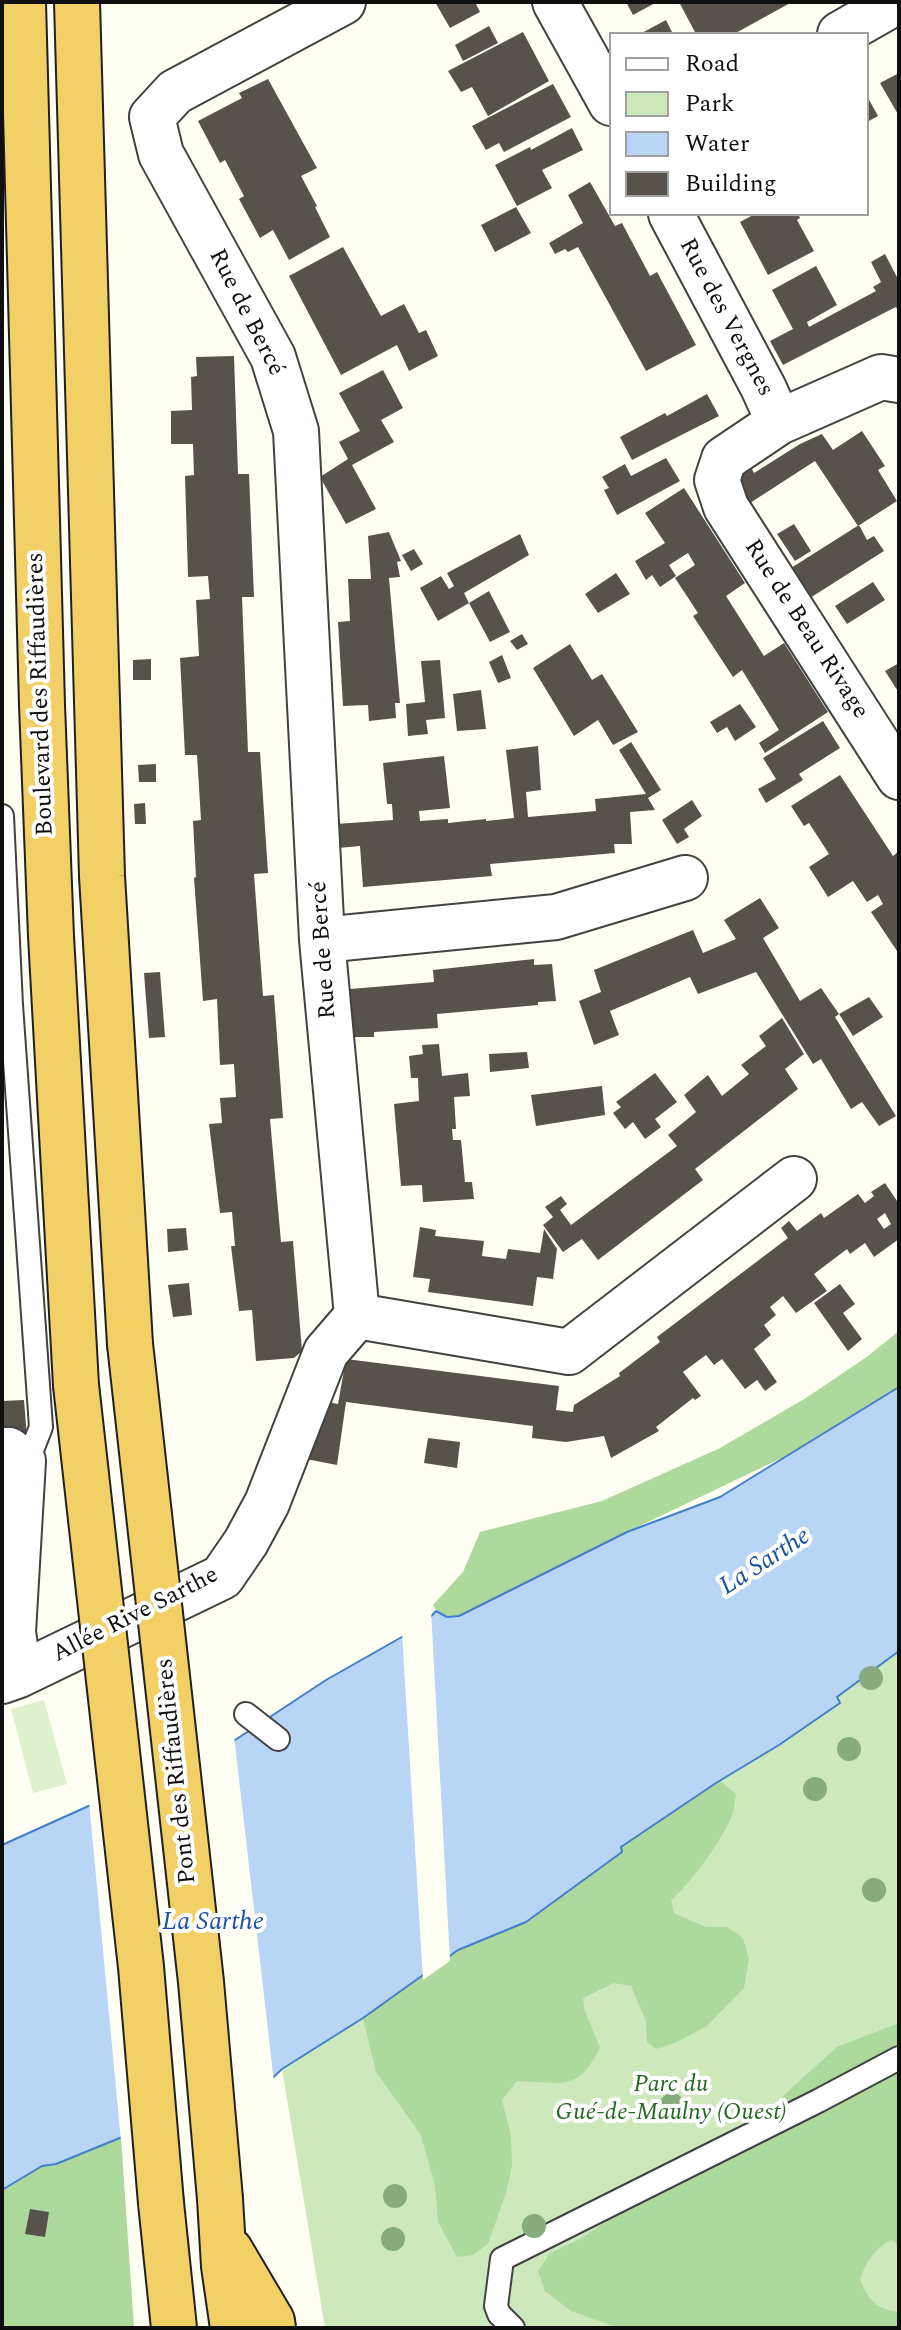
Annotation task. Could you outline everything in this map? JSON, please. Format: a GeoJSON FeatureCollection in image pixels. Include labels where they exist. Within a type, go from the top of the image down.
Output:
{"type":"FeatureCollection","features":[{"type":"Feature","properties":{"kind":"highway","name":"Boulevard des Riffaudières"},"geometry":{"type":"LineString","coordinates":[[23,2],[42,705],[51,936],[76,1385],[141,1967],[165,2252]]}},
{"type":"Feature","properties":{"kind":"highway","name":"Pont des Riffaudières"},"geometry":{"type":"LineString","coordinates":[[77,2],[102,876],[130,1344],[200,1967],[221,2217],[253,2326]]}},
{"type":"Feature","properties":{"kind":"highway"},"geometry":{"type":"LineString","coordinates":[[149,2328],[165,2252]]}},
{"type":"Feature","properties":{"kind":"highway"},"geometry":{"type":"LineString","coordinates":[[165,2252],[174,2328]]}},
{"type":"Feature","properties":{"kind":"street","name":"Rue de Bercé"},"geometry":{"type":"LineString","coordinates":[[343,2],[175,92],[152,117],[161,154],[273,357],[296,431],[322,940],[357,1316]]}},
{"type":"Feature","properties":{"kind":"street"},"geometry":{"type":"LineString","coordinates":[[555,2],[609,99]]}},
{"type":"Feature","properties":{"kind":"street"},"geometry":{"type":"LineString","coordinates":[[844,32],[896,2]]}},
{"type":"Feature","properties":{"kind":"street","name":"Rue des Vergnes"},"geometry":{"type":"LineString","coordinates":[[672,216],[779,422]]}},
{"type":"Feature","properties":{"kind":"street"},"geometry":{"type":"LineString","coordinates":[[779,422],[881,377],[899,380]]}},
{"type":"Feature","properties":{"kind":"street","name":"Rue de Beau Rivage"},"geometry":{"type":"LineString","coordinates":[[779,422],[724,459],[717,480],[726,507],[899,777]]}},
{"type":"Feature","properties":{"kind":"street"},"geometry":{"type":"LineString","coordinates":[[322,940],[556,917],[685,878]]}},
{"type":"Feature","properties":{"kind":"street"},"geometry":{"type":"LineString","coordinates":[[357,1316],[569,1352],[794,1179]]}},
{"type":"Feature","properties":{"kind":"street","name":"Allée Rive Sarthe"},"geometry":{"type":"LineString","coordinates":[[11,1678],[222,1577],[267,1503],[326,1352],[357,1316]]}},
{"type":"Feature","properties":{"kind":"street"},"geometry":{"type":"LineString","coordinates":[[11,1678],[12,1456]]}},
{"type":"Feature","properties":{"kind":"lane"},"geometry":{"type":"LineString","coordinates":[[2,816],[12,1020],[41,1427],[32,1450],[12,1456]]}},
{"type":"Feature","properties":{"kind":"lane"},"geometry":{"type":"LineString","coordinates":[[246,1714],[278,1739]]}},
{"type":"Feature","properties":{"kind":"lane"},"geometry":{"type":"LineString","coordinates":[[513,2328],[499,2314],[496,2306],[502,2259],[899,2058]]}},
{"type":"Feature","properties":{"kind":"green space"},"geometry":{"type":"Polygon","coordinates":[[[899,1331],[899,1387],[786,1456],[459,1616],[444,1615],[433,1605],[463,1572],[480,1532],[602,1501],[720,1448],[806,1398],[899,1331]]]}},
{"type":"Feature","properties":{"kind":"green space","name":"Parc du Gué-de-Maulny (Ouest)"},"geometry":{"type":"Polygon","coordinates":[[[899,1651],[899,2328],[325,2328],[282,2069],[363,2018],[458,1950],[527,1922],[622,1852],[620,1847],[840,1703],[837,1697],[899,1651]]]}},
{"type":"Feature","properties":{"kind":"green space"},"geometry":{"type":"Polygon","coordinates":[[[44,1700],[67,1784],[33,1793],[11,1709],[44,1700]]]}},
{"type":"Feature","properties":{"kind":"green space"},"geometry":{"type":"Polygon","coordinates":[[[719,1780],[736,1794],[734,1810],[706,1859],[671,1900],[674,1913],[706,1927],[727,1927],[743,1938],[749,1959],[744,1988],[707,2026],[656,2049],[647,2042],[646,2021],[631,1986],[614,1983],[583,1998],[584,2009],[600,2047],[592,2062],[575,2079],[556,2083],[517,2081],[502,2100],[511,2135],[512,2166],[506,2193],[488,2244],[473,2255],[457,2257],[438,2222],[435,2186],[421,2135],[376,2072],[363,2018],[458,1950],[527,1922],[622,1852],[620,1847],[719,1780]]]}},
{"type":"Feature","properties":{"kind":"green space"},"geometry":{"type":"Polygon","coordinates":[[[899,2023],[899,2245],[891,2240],[875,2252],[860,2279],[874,2302],[884,2309],[899,2312],[899,2328],[619,2328],[571,2311],[545,2291],[538,2271],[550,2253],[578,2240],[744,2131],[837,2047],[899,2023]]]}},
{"type":"Feature","properties":{"kind":"green space"},"geometry":{"type":"Polygon","coordinates":[[[121,2137],[134,2328],[2,2328],[2,2190],[42,2166],[56,2164],[121,2137]]]}},
{"type":"Feature","properties":{"kind":"water","name":"La Sarthe"},"geometry":{"type":"Polygon","coordinates":[[[899,1387],[899,1651],[837,1697],[840,1703],[621,1847],[622,1852],[526,1922],[458,1950],[363,2018],[282,2069],[264,2086],[177,2083],[181,2113],[56,2164],[42,2166],[2,2190],[2,1845],[235,1740],[326,1680],[423,1625],[436,1611],[447,1617],[459,1616],[627,1532],[720,1497],[899,1387]]]}},
{"type":"Feature","properties":{"kind":"pier"},"geometry":{"type":"Polygon","coordinates":[[[431,1610],[450,1961],[423,1980],[402,1632],[431,1610]]]}},
{"type":"Feature","properties":{"kind":"pier"},"geometry":{"type":"Polygon","coordinates":[[[234,1736],[274,2082],[264,2090],[181,2087],[183,2116],[121,2141],[89,1802],[234,1736]]]}},
{"type":"Feature","properties":{"kind":"building"},"geometry":{"type":"Polygon","coordinates":[[[435,2],[475,2],[480,12],[450,28],[435,2]]]}},
{"type":"Feature","properties":{"kind":"building"},"geometry":{"type":"Polygon","coordinates":[[[626,2],[657,2],[633,15],[626,2]]]}},
{"type":"Feature","properties":{"kind":"building"},"geometry":{"type":"Polygon","coordinates":[[[679,2],[792,2],[738,32],[695,32],[679,2]]]}},
{"type":"Feature","properties":{"kind":"building"},"geometry":{"type":"Polygon","coordinates":[[[666,20],[672,32],[644,32],[666,20]]]}},
{"type":"Feature","properties":{"kind":"building"},"geometry":{"type":"Polygon","coordinates":[[[489,26],[498,43],[463,61],[455,45],[489,26]]]}},
{"type":"Feature","properties":{"kind":"building"},"geometry":{"type":"Polygon","coordinates":[[[523,32],[549,81],[488,116],[472,87],[461,92],[448,71],[523,32]]]}},
{"type":"Feature","properties":{"kind":"building"},"geometry":{"type":"Polygon","coordinates":[[[899,73],[899,116],[880,83],[899,73]]]}},
{"type":"Feature","properties":{"kind":"building"},"geometry":{"type":"Polygon","coordinates":[[[268,79],[317,168],[301,176],[330,237],[289,260],[273,230],[260,238],[239,199],[244,196],[225,160],[220,163],[198,121],[242,98],[239,93],[268,79]]]}},
{"type":"Feature","properties":{"kind":"building"},"geometry":{"type":"Polygon","coordinates":[[[553,84],[571,117],[504,152],[499,143],[486,150],[472,126],[553,84]]]}},
{"type":"Feature","properties":{"kind":"building"},"geometry":{"type":"Polygon","coordinates":[[[869,100],[878,116],[869,121],[869,100]]]}},
{"type":"Feature","properties":{"kind":"building"},"geometry":{"type":"Polygon","coordinates":[[[572,128],[583,150],[542,170],[552,188],[517,206],[495,165],[572,128]]]}},
{"type":"Feature","properties":{"kind":"building"},"geometry":{"type":"Polygon","coordinates":[[[590,182],[615,226],[622,223],[650,276],[657,272],[696,345],[646,371],[578,247],[555,254],[549,243],[583,223],[568,195],[590,182]]]}},
{"type":"Feature","properties":{"kind":"building"},"geometry":{"type":"Polygon","coordinates":[[[516,207],[531,233],[495,252],[481,225],[516,207]]]}},
{"type":"Feature","properties":{"kind":"building"},"geometry":{"type":"Polygon","coordinates":[[[751,216],[799,216],[797,220],[814,251],[768,275],[740,222],[751,216]]]}},
{"type":"Feature","properties":{"kind":"building"},"geometry":{"type":"Polygon","coordinates":[[[343,247],[381,316],[404,304],[419,333],[426,330],[438,356],[409,371],[397,345],[341,375],[289,276],[343,247]]]}},
{"type":"Feature","properties":{"kind":"building"},"geometry":{"type":"Polygon","coordinates":[[[885,254],[899,281],[899,312],[896,307],[783,365],[770,341],[793,329],[772,290],[816,266],[837,305],[807,322],[809,327],[876,291],[873,287],[881,282],[871,262],[885,254]]]}},
{"type":"Feature","properties":{"kind":"building"},"geometry":{"type":"Polygon","coordinates":[[[234,356],[238,474],[249,474],[254,597],[242,597],[248,752],[260,752],[268,873],[254,874],[263,996],[274,995],[283,1118],[270,1119],[281,1242],[293,1241],[302,1351],[294,1358],[256,1361],[252,1310],[239,1311],[231,1246],[235,1246],[232,1212],[220,1213],[209,1124],[222,1123],[220,1098],[236,1097],[234,1064],[220,1065],[217,999],[203,1001],[194,878],[193,821],[201,820],[197,755],[185,755],[180,658],[199,656],[196,600],[210,599],[208,576],[188,577],[185,476],[194,475],[193,444],[171,444],[171,411],[192,410],[191,377],[197,376],[196,357],[234,356]]]}},
{"type":"Feature","properties":{"kind":"building"},"geometry":{"type":"Polygon","coordinates":[[[383,370],[403,408],[381,420],[394,442],[352,465],[376,509],[346,524],[320,477],[348,459],[339,442],[360,431],[339,393],[383,370]]]}},
{"type":"Feature","properties":{"kind":"building"},"geometry":{"type":"Polygon","coordinates":[[[707,394],[719,416],[632,460],[620,437],[707,394]]]}},
{"type":"Feature","properties":{"kind":"building"},"geometry":{"type":"Polygon","coordinates":[[[862,431],[885,466],[878,470],[897,501],[858,526],[815,461],[750,503],[739,485],[744,471],[751,467],[754,473],[822,434],[833,450],[862,431]]]}},
{"type":"Feature","properties":{"kind":"building"},"geometry":{"type":"Polygon","coordinates":[[[666,458],[680,481],[617,515],[604,490],[609,488],[602,477],[625,464],[631,476],[666,458]]]}},
{"type":"Feature","properties":{"kind":"building"},"geometry":{"type":"Polygon","coordinates":[[[684,488],[745,583],[726,596],[764,656],[784,643],[828,712],[765,753],[759,743],[779,730],[742,670],[733,677],[693,616],[698,613],[675,578],[695,565],[688,553],[669,565],[676,576],[660,587],[652,575],[646,580],[635,561],[665,543],[645,513],[684,488]]]}},
{"type":"Feature","properties":{"kind":"building"},"geometry":{"type":"Polygon","coordinates":[[[794,524],[811,551],[795,561],[777,534],[794,524]]]}},
{"type":"Feature","properties":{"kind":"building"},"geometry":{"type":"Polygon","coordinates":[[[859,525],[867,540],[874,536],[884,551],[810,598],[791,568],[859,525]]]}},
{"type":"Feature","properties":{"kind":"building"},"geometry":{"type":"Polygon","coordinates":[[[389,532],[401,561],[397,562],[400,577],[389,578],[400,703],[395,703],[396,718],[369,721],[368,705],[343,706],[338,622],[350,621],[348,579],[371,579],[368,536],[389,532]]]}},
{"type":"Feature","properties":{"kind":"building"},"geometry":{"type":"Polygon","coordinates":[[[520,534],[529,555],[464,593],[469,603],[438,621],[420,588],[441,576],[449,589],[454,586],[447,573],[520,534]]]}},
{"type":"Feature","properties":{"kind":"building"},"geometry":{"type":"Polygon","coordinates":[[[414,549],[423,564],[411,571],[402,555],[414,549]]]}},
{"type":"Feature","properties":{"kind":"building"},"geometry":{"type":"Polygon","coordinates":[[[616,573],[630,594],[598,613],[585,594],[616,573]]]}},
{"type":"Feature","properties":{"kind":"building"},"geometry":{"type":"Polygon","coordinates":[[[873,582],[885,600],[847,624],[835,606],[873,582]]]}},
{"type":"Feature","properties":{"kind":"building"},"geometry":{"type":"Polygon","coordinates":[[[489,591],[510,632],[490,642],[469,603],[489,591]]]}},
{"type":"Feature","properties":{"kind":"building"},"geometry":{"type":"Polygon","coordinates":[[[522,634],[528,644],[517,650],[510,641],[522,634]]]}},
{"type":"Feature","properties":{"kind":"building"},"geometry":{"type":"Polygon","coordinates":[[[570,644],[592,680],[602,674],[638,732],[613,745],[598,720],[574,736],[533,668],[570,644]]]}},
{"type":"Feature","properties":{"kind":"building"},"geometry":{"type":"Polygon","coordinates":[[[502,655],[511,678],[498,683],[489,662],[502,655]]]}},
{"type":"Feature","properties":{"kind":"building"},"geometry":{"type":"Polygon","coordinates":[[[151,659],[151,680],[133,680],[133,660],[151,659]]]}},
{"type":"Feature","properties":{"kind":"building"},"geometry":{"type":"Polygon","coordinates":[[[440,660],[445,718],[426,720],[428,734],[408,736],[406,704],[425,702],[421,661],[440,660]]]}},
{"type":"Feature","properties":{"kind":"building"},"geometry":{"type":"Polygon","coordinates":[[[899,663],[899,693],[885,671],[899,663]]]}},
{"type":"Feature","properties":{"kind":"building"},"geometry":{"type":"Polygon","coordinates":[[[481,690],[486,729],[457,731],[453,694],[481,690]]]}},
{"type":"Feature","properties":{"kind":"building"},"geometry":{"type":"Polygon","coordinates":[[[740,704],[756,727],[735,741],[727,727],[717,733],[710,722],[740,704]]]}},
{"type":"Feature","properties":{"kind":"building"},"geometry":{"type":"Polygon","coordinates":[[[823,721],[840,748],[799,774],[803,780],[766,803],[758,789],[776,779],[763,758],[823,721]]]}},
{"type":"Feature","properties":{"kind":"building"},"geometry":{"type":"Polygon","coordinates":[[[631,742],[661,790],[648,798],[655,810],[630,812],[632,844],[614,844],[615,853],[490,864],[492,876],[363,887],[360,846],[338,848],[336,824],[393,820],[392,804],[387,804],[383,763],[444,756],[450,808],[419,811],[420,821],[486,821],[514,818],[506,750],[538,746],[541,790],[526,792],[528,817],[596,811],[595,799],[646,794],[619,750],[631,742]]]}},
{"type":"Feature","properties":{"kind":"building"},"geometry":{"type":"Polygon","coordinates":[[[156,764],[156,782],[139,782],[138,765],[156,764]]]}},
{"type":"Feature","properties":{"kind":"building"},"geometry":{"type":"Polygon","coordinates":[[[840,775],[893,856],[899,851],[899,954],[871,912],[883,904],[878,895],[867,902],[853,881],[828,897],[809,867],[829,854],[809,823],[804,826],[791,806],[840,775]]]}},
{"type":"Feature","properties":{"kind":"building"},"geometry":{"type":"Polygon","coordinates":[[[692,800],[702,816],[684,829],[689,837],[677,844],[662,820],[692,800]]]}},
{"type":"Feature","properties":{"kind":"building"},"geometry":{"type":"Polygon","coordinates":[[[145,803],[146,824],[135,824],[134,804],[145,803]]]}},
{"type":"Feature","properties":{"kind":"building"},"geometry":{"type":"Polygon","coordinates":[[[760,898],[779,928],[763,938],[800,1001],[821,988],[839,1014],[835,1017],[896,1116],[879,1126],[862,1102],[851,1109],[821,1059],[813,1064],[756,972],[698,994],[690,977],[610,1011],[619,1035],[594,1045],[579,1001],[601,992],[594,970],[693,930],[703,953],[736,939],[724,920],[760,898]]]}},
{"type":"Feature","properties":{"kind":"building"},"geometry":{"type":"Polygon","coordinates":[[[534,959],[534,965],[552,964],[556,1001],[437,1014],[438,1028],[374,1032],[374,1037],[354,1037],[350,989],[434,982],[433,970],[534,959]]]}},
{"type":"Feature","properties":{"kind":"building"},"geometry":{"type":"Polygon","coordinates":[[[160,972],[165,1037],[149,1038],[144,973],[160,972]]]}},
{"type":"Feature","properties":{"kind":"building"},"geometry":{"type":"Polygon","coordinates":[[[869,997],[883,1017],[853,1036],[839,1014],[869,997]]]}},
{"type":"Feature","properties":{"kind":"building"},"geometry":{"type":"Polygon","coordinates":[[[782,1018],[804,1054],[785,1069],[798,1089],[695,1169],[703,1180],[598,1260],[582,1239],[563,1252],[543,1225],[553,1217],[545,1207],[561,1196],[567,1204],[560,1210],[571,1225],[677,1146],[668,1135],[696,1112],[684,1095],[708,1075],[722,1096],[749,1074],[741,1065],[766,1046],[759,1036],[782,1018]]]}},
{"type":"Feature","properties":{"kind":"building"},"geometry":{"type":"Polygon","coordinates":[[[439,1044],[442,1076],[468,1073],[470,1096],[454,1097],[456,1129],[452,1129],[453,1140],[461,1140],[465,1182],[472,1182],[474,1199],[423,1202],[422,1185],[401,1186],[394,1104],[419,1101],[418,1078],[411,1078],[409,1056],[423,1054],[422,1045],[439,1044]]]}},
{"type":"Feature","properties":{"kind":"building"},"geometry":{"type":"Polygon","coordinates":[[[527,1052],[529,1068],[490,1072],[489,1054],[527,1052]]]}},
{"type":"Feature","properties":{"kind":"building"},"geometry":{"type":"Polygon","coordinates":[[[655,1073],[677,1102],[655,1119],[661,1127],[645,1139],[633,1122],[625,1129],[613,1113],[621,1107],[616,1102],[655,1073]]]}},
{"type":"Feature","properties":{"kind":"building"},"geometry":{"type":"Polygon","coordinates":[[[602,1086],[605,1115],[536,1126],[531,1095],[602,1086]]]}},
{"type":"Feature","properties":{"kind":"building"},"geometry":{"type":"Polygon","coordinates":[[[885,1183],[899,1204],[899,1239],[874,1257],[865,1243],[850,1254],[847,1249],[814,1274],[827,1291],[796,1313],[783,1296],[770,1307],[776,1315],[764,1325],[771,1335],[754,1349],[777,1382],[765,1391],[757,1380],[745,1389],[722,1359],[714,1365],[706,1355],[683,1372],[701,1396],[695,1400],[693,1398],[656,1427],[659,1431],[611,1458],[604,1436],[566,1442],[532,1438],[533,1426],[346,1402],[337,1465],[306,1459],[328,1402],[338,1404],[346,1359],[559,1386],[556,1410],[573,1412],[574,1405],[620,1376],[619,1373],[660,1342],[657,1337],[788,1238],[781,1228],[789,1221],[797,1231],[821,1213],[824,1218],[858,1194],[865,1203],[874,1196],[871,1192],[885,1183]],[[885,1213],[877,1219],[884,1229],[891,1224],[885,1213]]]}},
{"type":"Feature","properties":{"kind":"building"},"geometry":{"type":"Polygon","coordinates":[[[420,1227],[436,1230],[435,1236],[484,1241],[482,1256],[506,1259],[508,1249],[540,1253],[544,1229],[557,1249],[553,1279],[537,1277],[533,1306],[428,1292],[430,1279],[413,1277],[420,1227]]]}},
{"type":"Feature","properties":{"kind":"building"},"geometry":{"type":"Polygon","coordinates":[[[186,1228],[188,1250],[168,1252],[167,1229],[186,1228]]]}},
{"type":"Feature","properties":{"kind":"building"},"geometry":{"type":"Polygon","coordinates":[[[189,1283],[192,1315],[173,1317],[168,1285],[189,1283]]]}},
{"type":"Feature","properties":{"kind":"building"},"geometry":{"type":"Polygon","coordinates":[[[840,1284],[855,1304],[843,1313],[862,1339],[848,1351],[814,1303],[840,1284]]]}},
{"type":"Feature","properties":{"kind":"building"},"geometry":{"type":"Polygon","coordinates":[[[24,1400],[27,1437],[2,1439],[2,1401],[24,1400]]]}},
{"type":"Feature","properties":{"kind":"building"},"geometry":{"type":"Polygon","coordinates":[[[428,1438],[460,1442],[457,1468],[424,1463],[428,1438]]]}},
{"type":"Feature","properties":{"kind":"building"},"geometry":{"type":"Polygon","coordinates":[[[30,2209],[49,2212],[45,2237],[25,2234],[30,2209]]]}}]}
